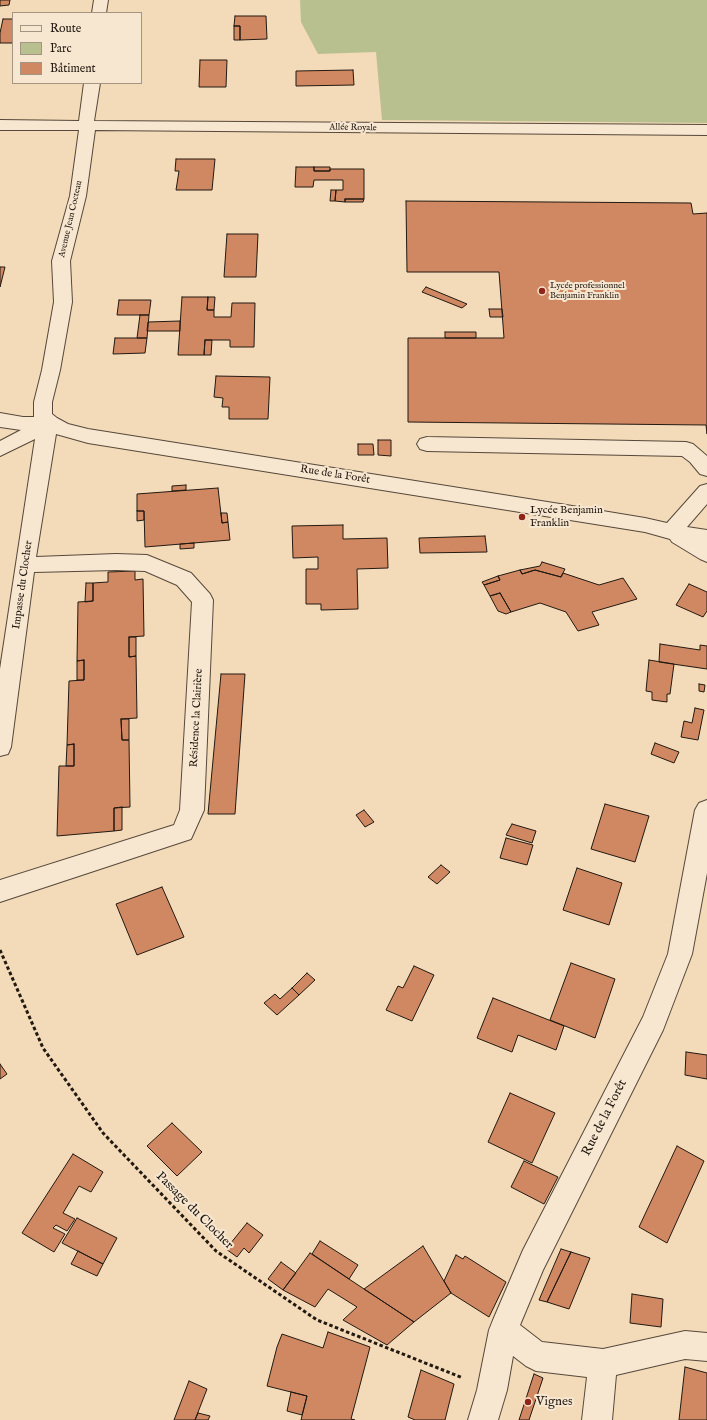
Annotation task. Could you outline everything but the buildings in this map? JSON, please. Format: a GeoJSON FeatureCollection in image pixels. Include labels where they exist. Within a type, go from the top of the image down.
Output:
{"type":"FeatureCollection","features":[{"type":"Feature","properties":{"kind":"street"},"geometry":{"type":"LineString","coordinates":[[99,12],[101,0]]}},
{"type":"Feature","properties":{"kind":"street","name":"Avenue Jean Cocteau"},"geometry":{"type":"LineString","coordinates":[[50,423],[44,416],[43,402],[51,370],[63,302],[61,261],[78,196],[87,125],[86,116],[92,84]]}},
{"type":"Feature","properties":{"kind":"street","name":"Allée Royale"},"geometry":{"type":"LineString","coordinates":[[0,125],[707,130]]}},
{"type":"Feature","properties":{"kind":"street","name":"Rue de la Forêt"},"geometry":{"type":"LineString","coordinates":[[0,420],[23,424],[50,423],[62,429],[88,436],[645,525],[671,532],[707,537]]}},
{"type":"Feature","properties":{"kind":"street"},"geometry":{"type":"LineString","coordinates":[[0,450],[50,423]]}},
{"type":"Feature","properties":{"kind":"street","name":"Impasse du Clocher"},"geometry":{"type":"LineString","coordinates":[[0,748],[25,565],[45,438],[50,423]]}},
{"type":"Feature","properties":{"kind":"street"},"geometry":{"type":"LineString","coordinates":[[427,444],[686,449],[697,456],[707,469]]}},
{"type":"Feature","properties":{"kind":"street"},"geometry":{"type":"LineString","coordinates":[[671,532],[707,491]]}},
{"type":"Feature","properties":{"kind":"street","name":"Rue de la Forêt"},"geometry":{"type":"LineString","coordinates":[[671,532],[707,554]]}},
{"type":"Feature","properties":{"kind":"street","name":"Résidence la Clairière"},"geometry":{"type":"LineString","coordinates":[[0,891],[183,832],[192,810],[203,600],[184,579],[147,563],[116,562],[25,565]]}},
{"type":"Feature","properties":{"kind":"street","name":"Rue de la Forêt"},"geometry":{"type":"LineString","coordinates":[[483,1420],[492,1390],[503,1330],[533,1260],[654,1022],[680,954],[707,810]]}},
{"type":"Feature","properties":{"kind":"street"},"geometry":{"type":"LineString","coordinates":[[503,1330],[536,1356],[603,1364],[685,1345],[707,1347]]}},
{"type":"Feature","properties":{"kind":"street"},"geometry":{"type":"LineString","coordinates":[[597,1420],[603,1364]]}},
{"type":"Feature","properties":{"kind":"path","name":"Passage du Clocher"},"geometry":{"type":"LineString","coordinates":[[0,950],[43,1048],[103,1133],[216,1251],[317,1320],[492,1390]]}},
{"type":"Feature","properties":{"kind":"green space"},"geometry":{"type":"Polygon","coordinates":[[[300,0],[707,0],[707,123],[382,120],[376,52],[318,54],[301,22],[300,0]]]}},
{"type":"Feature","properties":{"kind":"place","name":"Lycée professionnel Benjamin Franklin"},"geometry":{"type":"Point","coordinates":[542,291]}},
{"type":"Feature","properties":{"kind":"place","name":"Lycée Benjamin Franklin"},"geometry":{"type":"Point","coordinates":[522,517]}},
{"type":"Feature","properties":{"kind":"place","name":"Vignes"},"geometry":{"type":"Point","coordinates":[528,1402]}}]}
